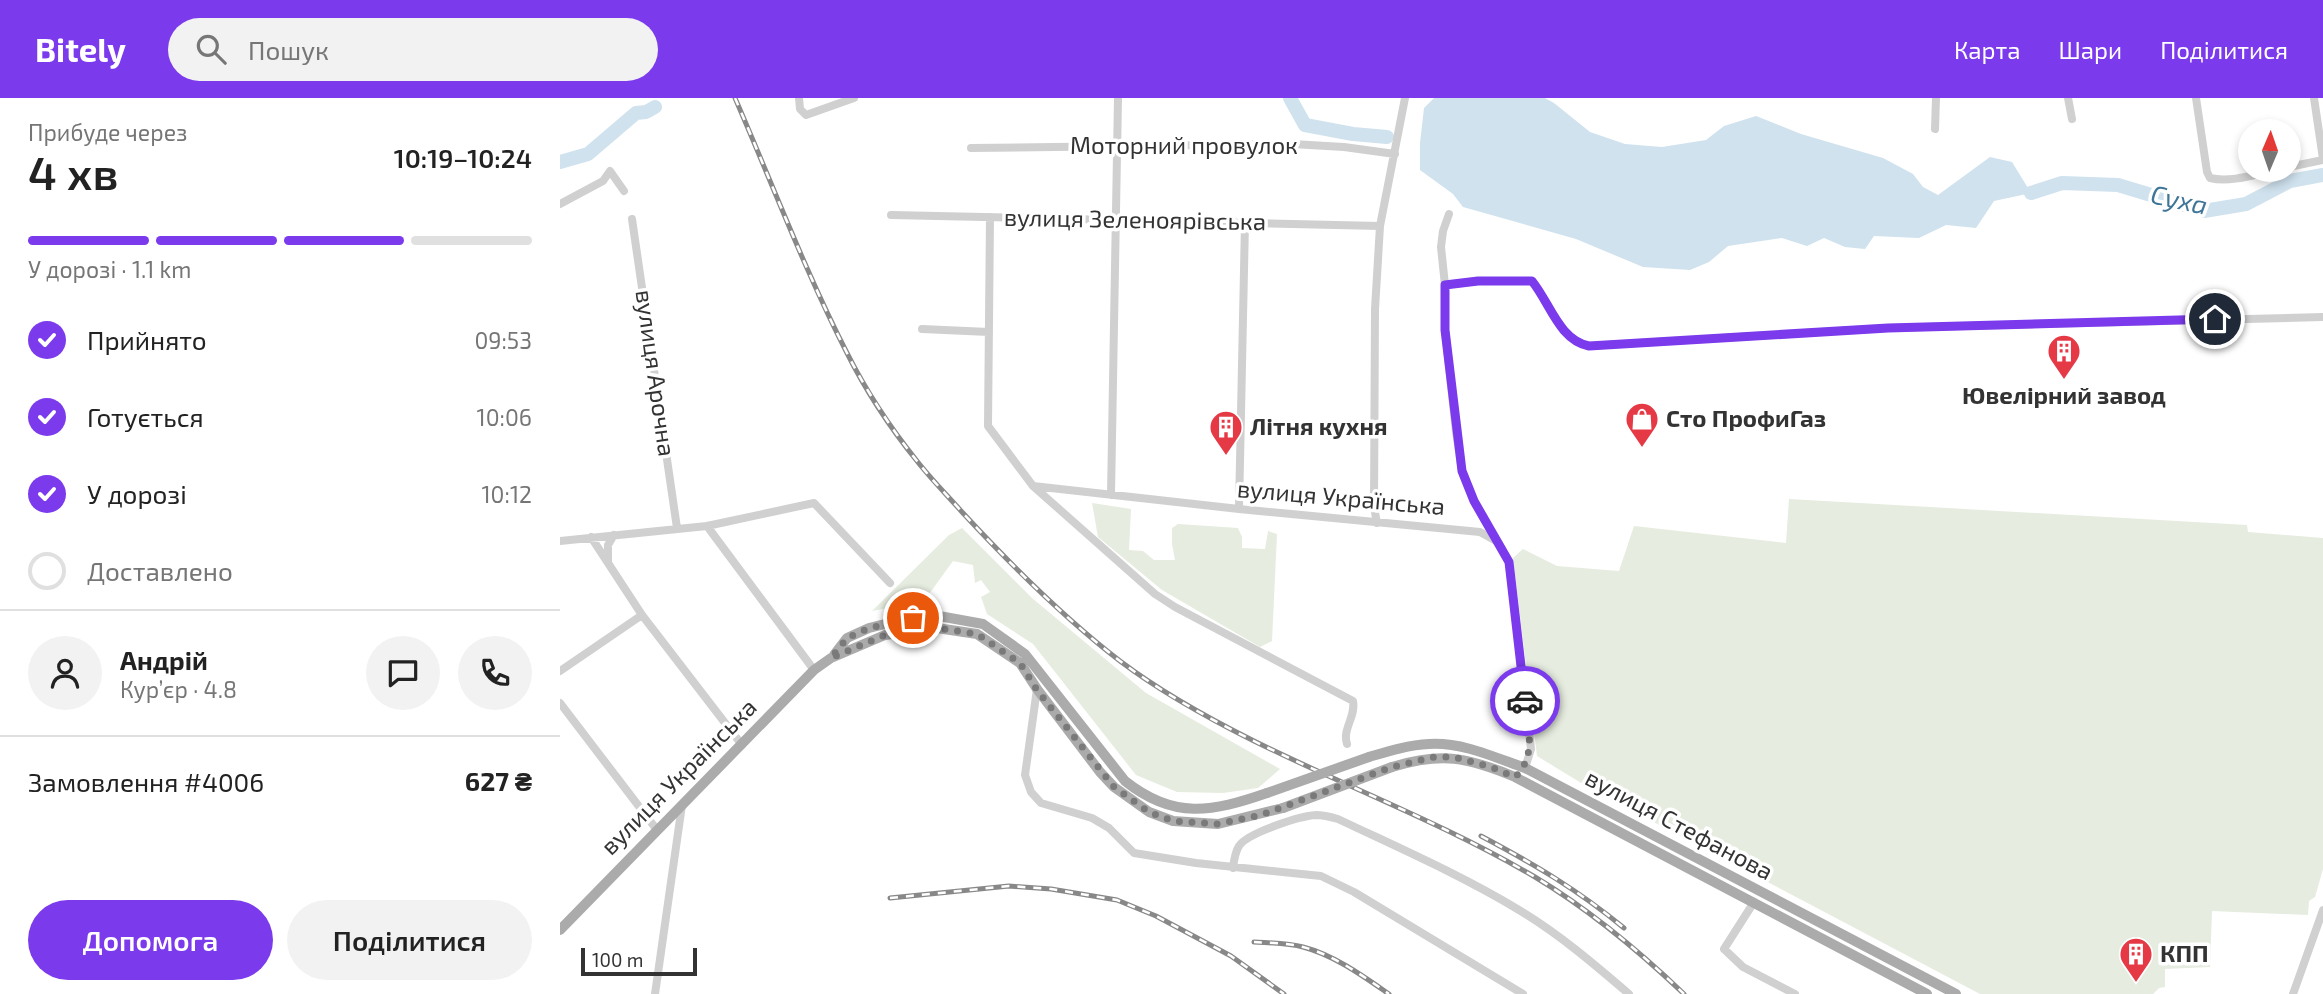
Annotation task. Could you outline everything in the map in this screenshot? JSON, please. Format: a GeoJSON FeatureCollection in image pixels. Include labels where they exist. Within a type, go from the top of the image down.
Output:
{"type":"FeatureCollection","features":[{"type":"Feature","properties":{"kind":"main road","name":"вулиця Українська"},"geometry":{"type":"LineString","coordinates":[[831,658],[847,638],[869,628],[893,622],[939,616],[983,624],[1025,654],[1125,781],[1143,795],[1179,808],[1199,810],[1240,802],[1369,757]]}},
{"type":"Feature","properties":{"kind":"main road","name":"вулиця Українська"},"geometry":{"type":"LineString","coordinates":[[562,922],[682,805],[814,670],[831,658],[885,635],[937,628],[977,634],[1020,663],[1037,690],[1114,787],[1149,812],[1173,821],[1218,824],[1283,808],[1392,767]]}},
{"type":"Feature","properties":{"kind":"main road","name":"вулиця Стефанова"},"geometry":{"type":"LineString","coordinates":[[1369,757],[1415,746],[1449,744],[1525,768],[1956,994]]}},
{"type":"Feature","properties":{"kind":"main road","name":"вулиця Стефанова"},"geometry":{"type":"LineString","coordinates":[[1392,767],[1414,761],[1454,757],[1515,777],[1927,994]]}},
{"type":"Feature","properties":{"kind":"main road"},"geometry":{"type":"LineString","coordinates":[[1515,777],[1525,768]]}},
{"type":"Feature","properties":{"kind":"street"},"geometry":{"type":"LineString","coordinates":[[799,98],[800,109],[806,116],[855,98]]}},
{"type":"Feature","properties":{"kind":"street"},"geometry":{"type":"LineString","coordinates":[[1111,495],[1118,98]]}},
{"type":"Feature","properties":{"kind":"street"},"geometry":{"type":"LineString","coordinates":[[1377,523],[1374,506],[1375,323],[1380,226],[1405,98]]}},
{"type":"Feature","properties":{"kind":"street"},"geometry":{"type":"LineString","coordinates":[[1935,129],[1936,98]]}},
{"type":"Feature","properties":{"kind":"street"},"geometry":{"type":"LineString","coordinates":[[2068,98],[2072,119]]}},
{"type":"Feature","properties":{"kind":"street"},"geometry":{"type":"LineString","coordinates":[[2196,98],[2210,178],[2238,178]]}},
{"type":"Feature","properties":{"kind":"street"},"geometry":{"type":"LineString","coordinates":[[2301,165],[2323,160],[2314,98]]}},
{"type":"Feature","properties":{"kind":"street","name":"Моторний провулок"},"geometry":{"type":"LineString","coordinates":[[971,148],[1292,144],[1395,153]]}},
{"type":"Feature","properties":{"kind":"street"},"geometry":{"type":"LineString","coordinates":[[560,204],[603,181],[610,171],[624,191]]}},
{"type":"Feature","properties":{"kind":"street"},"geometry":{"type":"LineString","coordinates":[[1449,214],[1441,247],[1445,285],[1445,330],[1462,471],[1474,501],[1509,562],[1531,749],[1525,768]]}},
{"type":"Feature","properties":{"kind":"street","name":"вулиця Зеленоярівська"},"geometry":{"type":"LineString","coordinates":[[891,215],[1380,226]]}},
{"type":"Feature","properties":{"kind":"street"},"geometry":{"type":"LineString","coordinates":[[990,217],[988,426],[1033,486],[1155,594],[1353,701],[1354,707],[1344,737],[1347,744]]}},
{"type":"Feature","properties":{"kind":"street","name":"вулиця Арочна"},"geometry":{"type":"LineString","coordinates":[[632,219],[677,528]]}},
{"type":"Feature","properties":{"kind":"street"},"geometry":{"type":"LineString","coordinates":[[1239,509],[1245,222]]}},
{"type":"Feature","properties":{"kind":"street"},"geometry":{"type":"LineString","coordinates":[[1445,285],[1478,281],[1532,281],[1562,328],[1572,339],[1589,346],[1888,328],[2323,317]]}},
{"type":"Feature","properties":{"kind":"street"},"geometry":{"type":"LineString","coordinates":[[922,329],[989,332]]}},
{"type":"Feature","properties":{"kind":"street","name":"вулиця Українська"},"geometry":{"type":"LineString","coordinates":[[1033,486],[1480,532],[1497,542]]}},
{"type":"Feature","properties":{"kind":"street"},"geometry":{"type":"LineString","coordinates":[[560,541],[707,526],[814,503],[890,583]]}},
{"type":"Feature","properties":{"kind":"street"},"geometry":{"type":"LineString","coordinates":[[707,526],[814,670]]}},
{"type":"Feature","properties":{"kind":"street"},"geometry":{"type":"LineString","coordinates":[[608,561],[608,545],[615,534]]}},
{"type":"Feature","properties":{"kind":"street"},"geometry":{"type":"LineString","coordinates":[[591,537],[642,615],[742,744]]}},
{"type":"Feature","properties":{"kind":"street"},"geometry":{"type":"LineString","coordinates":[[560,671],[642,615]]}},
{"type":"Feature","properties":{"kind":"street"},"geometry":{"type":"LineString","coordinates":[[1037,690],[1025,775],[1031,792],[1041,803],[1092,818],[1109,828],[1134,853],[1321,876],[1354,892],[1523,994]]}},
{"type":"Feature","properties":{"kind":"street"},"geometry":{"type":"LineString","coordinates":[[560,703],[657,830]]}},
{"type":"Feature","properties":{"kind":"street"},"geometry":{"type":"LineString","coordinates":[[655,994],[682,805]]}},
{"type":"Feature","properties":{"kind":"street"},"geometry":{"type":"LineString","coordinates":[[1233,867],[1240,844],[1249,836],[1305,817],[1324,815],[1338,819],[1429,862],[1519,910],[1584,955],[1629,994]]}},
{"type":"Feature","properties":{"kind":"street"},"geometry":{"type":"LineString","coordinates":[[1754,902],[1724,949],[1743,967],[1794,994]]}},
{"type":"Feature","properties":{"kind":"street"},"geometry":{"type":"LineString","coordinates":[[2293,994],[2323,910]]}},
{"type":"Feature","properties":{"kind":"shaded area"},"geometry":{"type":"Polygon","coordinates":[[[1789,499],[2247,525],[2248,532],[2323,538],[2323,869],[2315,897],[2309,901],[2308,915],[2212,911],[2210,967],[2165,969],[2165,987],[2159,988],[2153,994],[1980,994],[1591,789],[1537,756],[1513,558],[1523,549],[1557,566],[1619,571],[1634,526],[1786,543],[1789,499]]]}},
{"type":"Feature","properties":{"kind":"shaded area"},"geometry":{"type":"Polygon","coordinates":[[[1092,503],[1131,509],[1129,550],[1143,551],[1154,560],[1175,560],[1172,528],[1178,524],[1238,528],[1242,537],[1242,548],[1265,549],[1268,531],[1277,534],[1272,641],[1260,647],[1162,590],[1098,537],[1092,503]]]}},
{"type":"Feature","properties":{"kind":"shaded area"},"geometry":{"type":"Polygon","coordinates":[[[962,528],[1032,598],[1146,693],[1280,769],[1258,788],[1223,793],[1177,792],[1136,775],[1033,644],[987,614],[981,597],[990,592],[981,580],[975,583],[973,565],[953,561],[924,601],[872,611],[949,535],[962,528]]]}},
{"type":"Feature","properties":{"kind":"water"},"geometry":{"type":"Polygon","coordinates":[[[1434,98],[1545,98],[1590,132],[1625,144],[1662,147],[1706,140],[1724,126],[1756,116],[1801,134],[1883,158],[1913,174],[1923,187],[1938,195],[1990,157],[2012,162],[2031,193],[1994,201],[1976,228],[1946,225],[1919,238],[1874,236],[1865,249],[1845,247],[1824,238],[1807,246],[1782,238],[1728,246],[1709,262],[1690,270],[1643,267],[1576,239],[1463,207],[1453,194],[1420,170],[1424,108],[1434,98]]]}},
{"type":"Feature","properties":{"kind":"waterway","name":"Суха"},"geometry":{"type":"LineString","coordinates":[[1290,98],[1305,125],[1387,137]]}},
{"type":"Feature","properties":{"kind":"waterway","name":"Суха"},"geometry":{"type":"LineString","coordinates":[[560,162],[588,154],[636,113],[655,107]]}},
{"type":"Feature","properties":{"kind":"waterway","name":"Суха"},"geometry":{"type":"LineString","coordinates":[[2031,193],[2062,183],[2118,185],[2204,211],[2246,204],[2290,181],[2323,175]]}},
{"type":"Feature","properties":{"kind":"railway"},"geometry":{"type":"LineString","coordinates":[[735,98],[817,291],[870,395],[928,474],[1038,590],[1120,661],[1185,704],[1254,741],[1431,823],[1535,877],[1613,931],[1684,994]]}},
{"type":"Feature","properties":{"kind":"railway"},"geometry":{"type":"LineString","coordinates":[[1481,836],[1555,878],[1624,928]]}},
{"type":"Feature","properties":{"kind":"railway"},"geometry":{"type":"LineString","coordinates":[[890,898],[1009,886],[1051,889],[1117,900],[1156,916],[1231,956],[1284,994]]}},
{"type":"Feature","properties":{"kind":"railway"},"geometry":{"type":"LineString","coordinates":[[1254,942],[1303,947],[1326,955],[1389,994]]}},
{"type":"Feature","properties":{"kind":"way so far"},"geometry":{"type":"LineString","coordinates":[[913,618],[869,628],[847,638],[831,658],[885,635],[937,628],[977,634],[1020,663],[1037,690],[1114,787],[1149,812],[1173,821],[1218,824],[1261,815],[1392,767],[1434,757],[1454,757],[1515,777],[1525,768],[1531,749],[1525,701]]}},
{"type":"Feature","properties":{"kind":"place","name":"Ювелірний завод"},"geometry":{"type":"Point","coordinates":[2064,381]}},
{"type":"Feature","properties":{"kind":"place","name":"Сто ПрофиГаз"},"geometry":{"type":"Point","coordinates":[1642,449]}},
{"type":"Feature","properties":{"kind":"place","name":"Літня кухня"},"geometry":{"type":"Point","coordinates":[1226,457]}},
{"type":"Feature","properties":{"kind":"place","name":"КПП"},"geometry":{"type":"Point","coordinates":[2136,984]}},
{"type":"Feature","properties":{"kind":"route"},"geometry":{"type":"LineString","coordinates":[[1525,701],[1509,562],[1474,501],[1462,471],[1445,330],[1445,285],[1478,281],[1532,281],[1562,328],[1572,339],[1589,346],[1716,340],[1785,332],[2215,319]]}}]}
